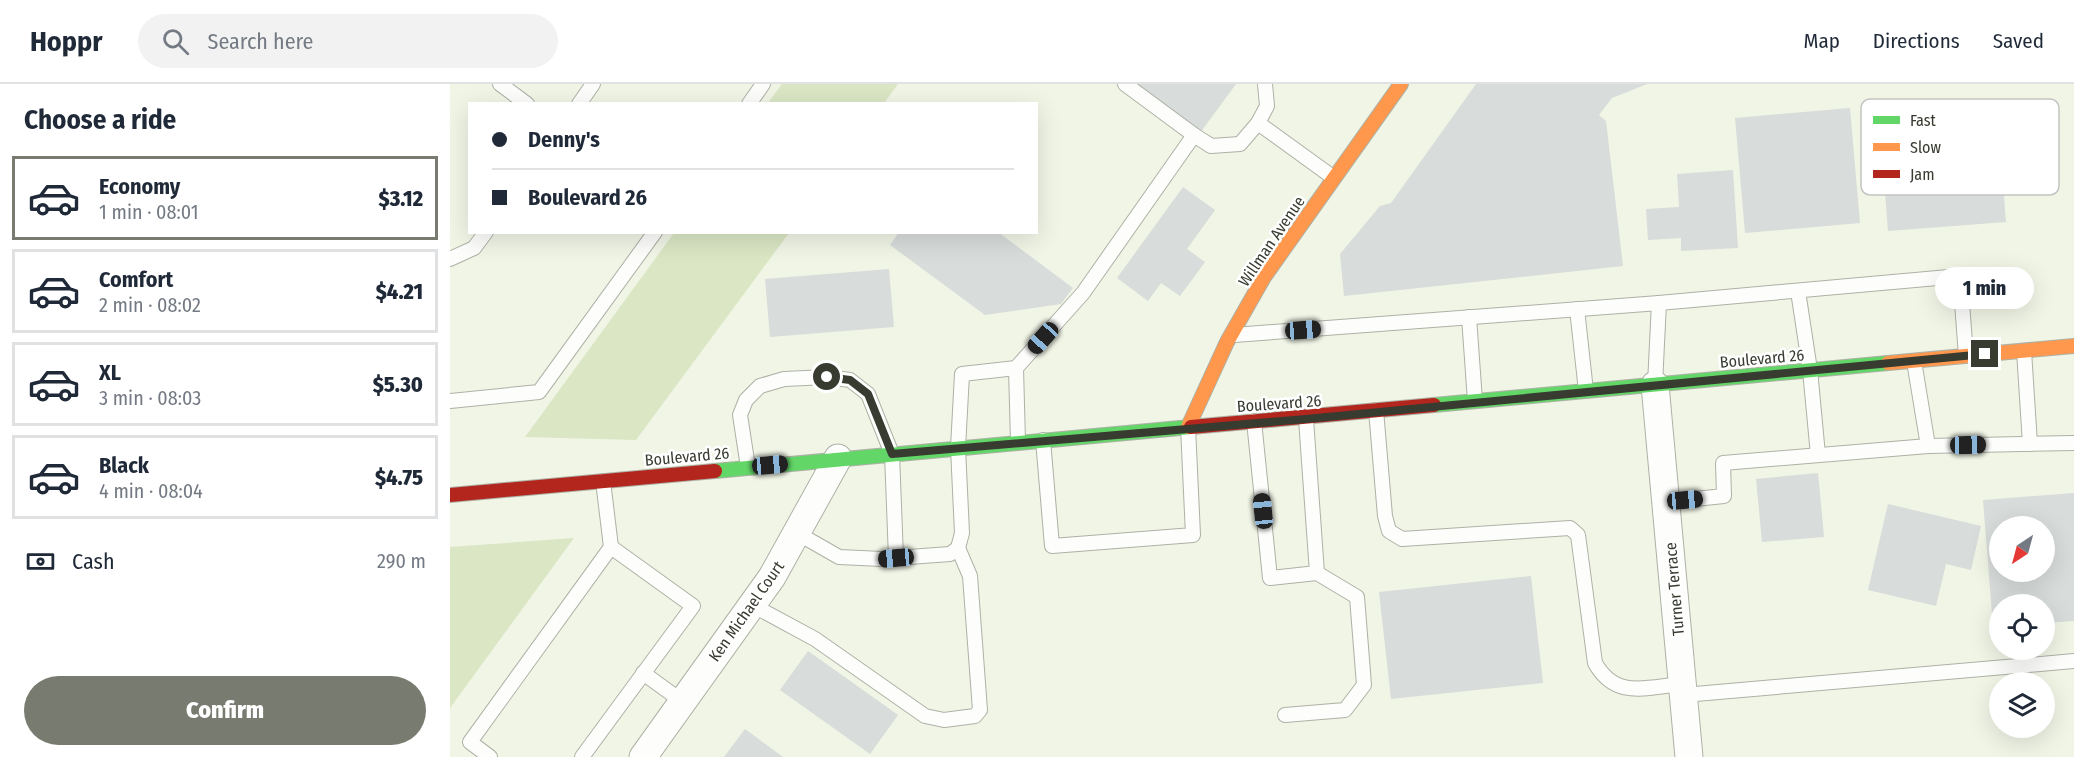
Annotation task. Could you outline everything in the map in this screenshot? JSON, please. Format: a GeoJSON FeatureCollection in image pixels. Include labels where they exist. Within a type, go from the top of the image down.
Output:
{"type":"FeatureCollection","features":[{"type":"Feature","properties":{"kind":"main road","name":"Willman Avenue"},"geometry":{"type":"LineString","coordinates":[[1188,427],[1231,335],[1264,277],[1401,84]]}},
{"type":"Feature","properties":{"kind":"main road","name":"Boulevard 26"},"geometry":{"type":"LineString","coordinates":[[450,495],[1254,421],[1306,419],[1376,410],[2074,346]]}},
{"type":"Feature","properties":{"kind":"street","name":"Turner Terrace"},"geometry":{"type":"LineString","coordinates":[[1654,384],[1689,757]]}},
{"type":"Feature","properties":{"kind":"street","name":"Ken Michael Court"},"geometry":{"type":"LineString","coordinates":[[643,757],[772,577],[838,458]]}},
{"type":"Feature","properties":{"kind":"lane"},"geometry":{"type":"LineString","coordinates":[[500,84],[524,102]]}},
{"type":"Feature","properties":{"kind":"lane"},"geometry":{"type":"LineString","coordinates":[[580,102],[593,84]]}},
{"type":"Feature","properties":{"kind":"lane"},"geometry":{"type":"LineString","coordinates":[[750,102],[764,84]]}},
{"type":"Feature","properties":{"kind":"lane"},"geometry":{"type":"LineString","coordinates":[[1125,84],[1211,146],[1240,144],[1258,123],[1267,106],[1265,84]]}},
{"type":"Feature","properties":{"kind":"lane"},"geometry":{"type":"LineString","coordinates":[[1258,123],[1334,178]]}},
{"type":"Feature","properties":{"kind":"lane"},"geometry":{"type":"LineString","coordinates":[[752,605],[815,639],[925,716],[944,720],[975,716],[980,710],[970,576],[958,548],[962,533],[957,448],[962,374],[1016,368],[1083,293],[1194,135]]}},
{"type":"Feature","properties":{"kind":"lane"},"geometry":{"type":"LineString","coordinates":[[450,259],[474,248],[484,234]]}},
{"type":"Feature","properties":{"kind":"lane"},"geometry":{"type":"LineString","coordinates":[[450,401],[539,392],[654,234]]}},
{"type":"Feature","properties":{"kind":"lane"},"geometry":{"type":"LineString","coordinates":[[1231,335],[1659,303],[1960,276],[1965,356]]}},
{"type":"Feature","properties":{"kind":"lane"},"geometry":{"type":"LineString","coordinates":[[1798,291],[1810,370],[1818,455]]}},
{"type":"Feature","properties":{"kind":"lane"},"geometry":{"type":"LineString","coordinates":[[1654,384],[1659,303]]}},
{"type":"Feature","properties":{"kind":"lane"},"geometry":{"type":"LineString","coordinates":[[1577,309],[1586,391]]}},
{"type":"Feature","properties":{"kind":"lane"},"geometry":{"type":"LineString","coordinates":[[1469,317],[1475,401]]}},
{"type":"Feature","properties":{"kind":"lane"},"geometry":{"type":"LineString","coordinates":[[2024,351],[2030,444]]}},
{"type":"Feature","properties":{"kind":"lane"},"geometry":{"type":"LineString","coordinates":[[1914,361],[1928,446]]}},
{"type":"Feature","properties":{"kind":"lane"},"geometry":{"type":"LineString","coordinates":[[1016,368],[1018,442]]}},
{"type":"Feature","properties":{"kind":"lane"},"geometry":{"type":"LineString","coordinates":[[747,467],[740,415],[746,400],[760,386],[784,380],[827,377],[850,380],[868,394],[892,454],[896,558]]}},
{"type":"Feature","properties":{"kind":"lane"},"geometry":{"type":"LineString","coordinates":[[1376,410],[1385,516],[1389,531],[1402,539],[1570,528],[1578,535],[1595,663],[1603,678],[1620,689],[1684,690],[2074,661]]}},
{"type":"Feature","properties":{"kind":"lane"},"geometry":{"type":"LineString","coordinates":[[1306,419],[1317,573]]}},
{"type":"Feature","properties":{"kind":"lane"},"geometry":{"type":"LineString","coordinates":[[1254,421],[1270,578],[1317,573],[1357,597],[1364,685],[1345,710],[1285,715]]}},
{"type":"Feature","properties":{"kind":"lane"},"geometry":{"type":"LineString","coordinates":[[1043,440],[1052,546],[1192,535],[1188,427]]}},
{"type":"Feature","properties":{"kind":"lane"},"geometry":{"type":"LineString","coordinates":[[1666,502],[1724,496],[1723,463],[1928,446],[2074,444]]}},
{"type":"Feature","properties":{"kind":"lane"},"geometry":{"type":"LineString","coordinates":[[490,757],[470,742],[612,547],[603,481]]}},
{"type":"Feature","properties":{"kind":"lane"},"geometry":{"type":"LineString","coordinates":[[797,533],[839,557],[896,558],[950,554],[958,548]]}},
{"type":"Feature","properties":{"kind":"lane"},"geometry":{"type":"LineString","coordinates":[[582,757],[693,606],[612,547]]}},
{"type":"Feature","properties":{"kind":"lane"},"geometry":{"type":"LineString","coordinates":[[643,673],[683,702]]}},
{"type":"Feature","properties":{"kind":"green space"},"geometry":{"type":"Polygon","coordinates":[[[782,84],[898,84],[885,102],[769,102],[782,84]]]}},
{"type":"Feature","properties":{"kind":"green space"},"geometry":{"type":"Polygon","coordinates":[[[673,234],[788,234],[636,440],[525,437],[673,234]]]}},
{"type":"Feature","properties":{"kind":"green space"},"geometry":{"type":"Polygon","coordinates":[[[574,538],[450,708],[450,547],[574,538]]]}},
{"type":"Feature","properties":{"kind":"building"},"geometry":{"type":"Polygon","coordinates":[[[1133,84],[1236,84],[1200,133],[1133,84]]]}},
{"type":"Feature","properties":{"kind":"building"},"geometry":{"type":"Polygon","coordinates":[[[1476,84],[1647,84],[1612,98],[1599,115],[1606,121],[1623,266],[1344,296],[1340,254],[1380,206],[1391,203],[1476,84]]]}},
{"type":"Feature","properties":{"kind":"building"},"geometry":{"type":"Polygon","coordinates":[[[1850,108],[1860,223],[1745,233],[1735,118],[1850,108]]]}},
{"type":"Feature","properties":{"kind":"building"},"geometry":{"type":"Polygon","coordinates":[[[1733,170],[1738,248],[1681,251],[1681,238],[1648,240],[1646,209],[1679,207],[1677,174],[1733,170]]]}},
{"type":"Feature","properties":{"kind":"building"},"geometry":{"type":"Polygon","coordinates":[[[1183,187],[1215,210],[1187,249],[1205,262],[1180,296],[1161,283],[1148,301],[1117,278],[1183,187]]]}},
{"type":"Feature","properties":{"kind":"building"},"geometry":{"type":"Polygon","coordinates":[[[1885,195],[2004,195],[2006,222],[1888,231],[1885,195]]]}},
{"type":"Feature","properties":{"kind":"building"},"geometry":{"type":"Polygon","coordinates":[[[898,234],[1001,234],[1073,288],[1061,304],[985,315],[890,245],[898,234]]]}},
{"type":"Feature","properties":{"kind":"building"},"geometry":{"type":"Polygon","coordinates":[[[889,269],[894,327],[770,337],[765,279],[889,269]]]}},
{"type":"Feature","properties":{"kind":"building"},"geometry":{"type":"Polygon","coordinates":[[[1818,473],[1824,537],[1762,542],[1756,479],[1818,473]]]}},
{"type":"Feature","properties":{"kind":"building"},"geometry":{"type":"Polygon","coordinates":[[[2074,493],[2074,621],[2055,622],[2055,594],[1990,594],[1989,582],[2055,582],[2055,516],[1989,516],[1989,576],[1983,500],[2074,493]]]}},
{"type":"Feature","properties":{"kind":"building"},"geometry":{"type":"Polygon","coordinates":[[[1888,504],[1981,526],[1971,570],[1946,564],[1936,606],[1868,590],[1888,504]]]}},
{"type":"Feature","properties":{"kind":"building"},"geometry":{"type":"Polygon","coordinates":[[[1531,576],[1543,683],[1391,699],[1379,592],[1531,576]]]}},
{"type":"Feature","properties":{"kind":"building"},"geometry":{"type":"Polygon","coordinates":[[[808,651],[898,715],[870,754],[780,690],[808,651]]]}},
{"type":"Feature","properties":{"kind":"building"},"geometry":{"type":"Polygon","coordinates":[[[745,729],[783,757],[724,757],[745,729]]]}},
{"type":"Feature","properties":{"kind":"traffic: fast"},"geometry":{"type":"LineString","coordinates":[[1434,405],[1888,363]]}},
{"type":"Feature","properties":{"kind":"traffic: fast"},"geometry":{"type":"LineString","coordinates":[[715,471],[1191,427]]}},
{"type":"Feature","properties":{"kind":"traffic: slow"},"geometry":{"type":"LineString","coordinates":[[1188,427],[1227,342],[1264,277],[1401,84]]}},
{"type":"Feature","properties":{"kind":"traffic: slow"},"geometry":{"type":"LineString","coordinates":[[1888,363],[2074,346]]}},
{"type":"Feature","properties":{"kind":"traffic: jam"},"geometry":{"type":"LineString","coordinates":[[1191,427],[1434,405]]}},
{"type":"Feature","properties":{"kind":"traffic: jam"},"geometry":{"type":"LineString","coordinates":[[450,495],[715,471]]}},
{"type":"Feature","properties":{"kind":"route"},"geometry":{"type":"LineString","coordinates":[[827,377],[850,380],[868,394],[892,454],[1254,421],[1306,419],[1376,410],[1985,354]]}}]}
